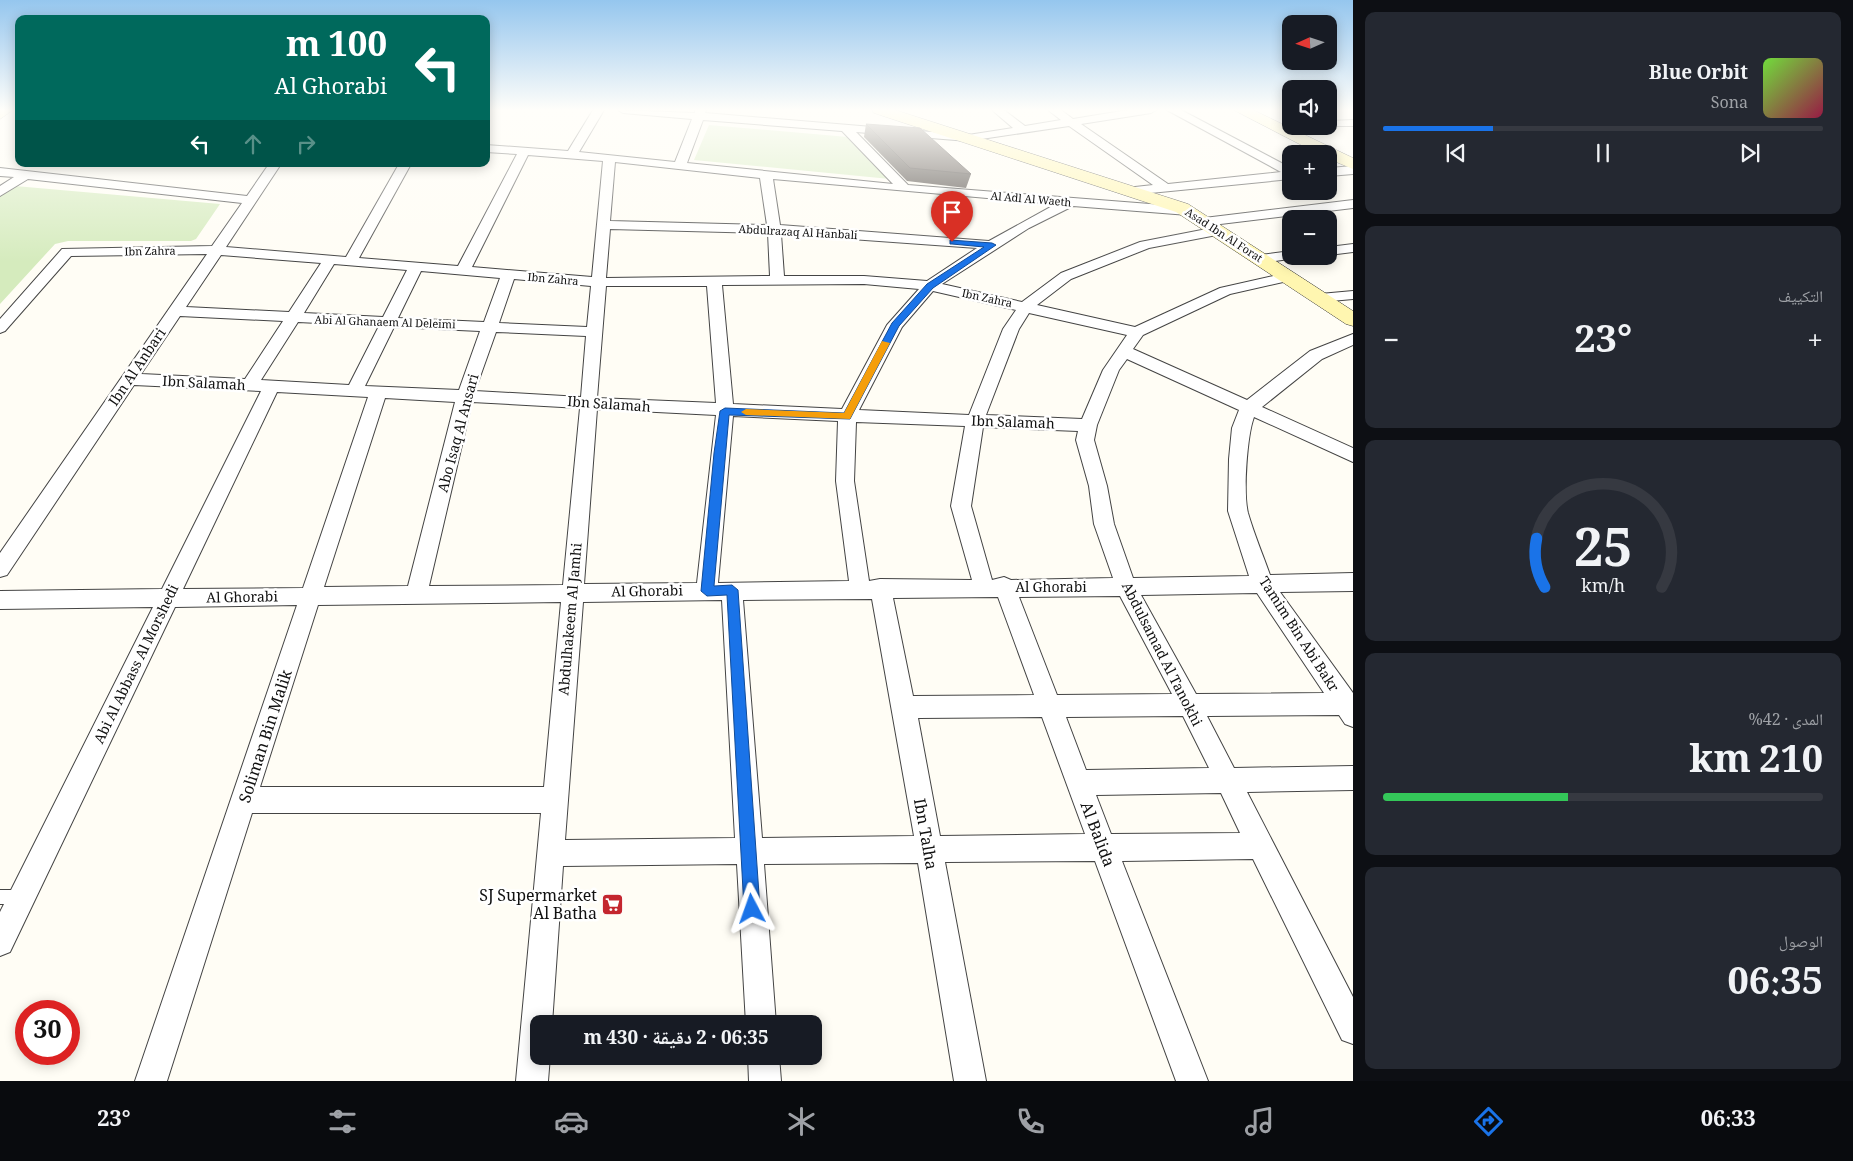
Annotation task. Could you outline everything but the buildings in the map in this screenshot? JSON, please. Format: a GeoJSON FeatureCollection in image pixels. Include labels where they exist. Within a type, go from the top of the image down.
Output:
{"type":"FeatureCollection","features":[{"type":"Feature","properties":{"kind":"street"},"geometry":{"type":"LineString","coordinates":[[463,271],[519,160]]}},
{"type":"Feature","properties":{"kind":"street","name":"Abdulhakeem Al Jamhi"},"geometry":{"type":"LineString","coordinates":[[532,1081],[609,160]]}},
{"type":"Feature","properties":{"kind":"street","name":"Al Adl Al Waeth"},"geometry":{"type":"LineString","coordinates":[[631,160],[904,188],[1188,211]]}},
{"type":"Feature","properties":{"kind":"street"},"geometry":{"type":"LineString","coordinates":[[680,166],[682,160]]}},
{"type":"Feature","properties":{"kind":"street"},"geometry":{"type":"LineString","coordinates":[[877,160],[904,188]]}},
{"type":"Feature","properties":{"kind":"street","name":"Asad Ibn Al Forat"},"geometry":{"type":"LineString","coordinates":[[1037,160],[1188,211],[1353,320]]}},
{"type":"Feature","properties":{"kind":"street"},"geometry":{"type":"LineString","coordinates":[[1126,160],[1166,188]]}},
{"type":"Feature","properties":{"kind":"street"},"geometry":{"type":"LineString","coordinates":[[1266,160],[1282,169]]}},
{"type":"Feature","properties":{"kind":"street","name":"Ibn Al Anbari"},"geometry":{"type":"LineString","coordinates":[[0,569],[273,167]]}},
{"type":"Feature","properties":{"kind":"street"},"geometry":{"type":"LineString","coordinates":[[350,262],[403,167]]}},
{"type":"Feature","properties":{"kind":"street"},"geometry":{"type":"LineString","coordinates":[[1337,171],[1353,170]]}},
{"type":"Feature","properties":{"kind":"street"},"geometry":{"type":"LineString","coordinates":[[0,172],[250,200]]}},
{"type":"Feature","properties":{"kind":"street"},"geometry":{"type":"LineString","coordinates":[[0,192],[26,175]]}},
{"type":"Feature","properties":{"kind":"street"},"geometry":{"type":"LineString","coordinates":[[766,175],[774,229],[777,280]]}},
{"type":"Feature","properties":{"kind":"street"},"geometry":{"type":"LineString","coordinates":[[1130,191],[1282,175]]}},
{"type":"Feature","properties":{"kind":"street","name":"Ibn Talha"},"geometry":{"type":"LineString","coordinates":[[970,1081],[904,707],[870,588],[844,481],[847,416],[895,325],[930,286],[1024,225],[1070,202]]}},
{"type":"Feature","properties":{"kind":"street"},"geometry":{"type":"LineString","coordinates":[[1026,306],[1066,276],[1145,245],[1211,226],[1353,204]]}},
{"type":"Feature","properties":{"kind":"street","name":"Abdulrazaq Al Hanbali"},"geometry":{"type":"LineString","coordinates":[[604,225],[774,229],[992,245]]}},
{"type":"Feature","properties":{"kind":"street"},"geometry":{"type":"LineString","coordinates":[[1337,250],[1353,248]]}},
{"type":"Feature","properties":{"kind":"street","name":"Ibn Zahra"},"geometry":{"type":"LineString","coordinates":[[0,328],[67,252],[216,250],[599,282],[864,280],[930,286],[1137,332]]}},
{"type":"Feature","properties":{"kind":"street"},"geometry":{"type":"LineString","coordinates":[[1261,259],[1282,256]]}},
{"type":"Feature","properties":{"kind":"street","name":"Abi Al Abbass Al Morshedi"},"geometry":{"type":"LineString","coordinates":[[0,942],[169,597],[261,386],[293,318],[330,260]]}},
{"type":"Feature","properties":{"kind":"street"},"geometry":{"type":"LineString","coordinates":[[354,390],[416,267]]}},
{"type":"Feature","properties":{"kind":"street","name":"Abo Isaq Al Ansari"},"geometry":{"type":"LineString","coordinates":[[417,594],[465,396],[508,275]]}},
{"type":"Feature","properties":{"kind":"street"},"geometry":{"type":"LineString","coordinates":[[1137,332],[1224,291],[1288,277]]}},
{"type":"Feature","properties":{"kind":"street"},"geometry":{"type":"LineString","coordinates":[[707,591],[719,453],[725,411],[714,280]]}},
{"type":"Feature","properties":{"kind":"street"},"geometry":{"type":"LineString","coordinates":[[1320,298],[1353,295]]}},
{"type":"Feature","properties":{"kind":"street","name":"Al Balida"},"geometry":{"type":"LineString","coordinates":[[1026,306],[1011,329],[975,421],[961,506],[994,587],[1049,705],[1192,1081]]}},
{"type":"Feature","properties":{"kind":"street","name":"Abi Al Ghanaem Al Deleimi"},"geometry":{"type":"LineString","coordinates":[[175,311],[594,332]]}},
{"type":"Feature","properties":{"kind":"street","name":"Abdulsamad Al Tanokhi"},"geometry":{"type":"LineString","coordinates":[[1137,332],[1111,370],[1088,425],[1085,440],[1098,486],[1104,524],[1126,587],[1190,706],[1226,781],[1353,1029]]}},
{"type":"Feature","properties":{"kind":"street","name":"Tamim Bin Abi Bakr"},"geometry":{"type":"LineString","coordinates":[[1350,708],[1262,583],[1238,511],[1238,459],[1241,428],[1250,408],[1316,354],[1353,339]]}},
{"type":"Feature","properties":{"kind":"street"},"geometry":{"type":"LineString","coordinates":[[1124,351],[1353,456]]}},
{"type":"Feature","properties":{"kind":"street","name":"Ibn Salamah"},"geometry":{"type":"LineString","coordinates":[[129,379],[588,402],[725,411],[1088,425]]}},
{"type":"Feature","properties":{"kind":"street","name":"Soliman Bin Malik"},"geometry":{"type":"LineString","coordinates":[[151,1081],[378,392]]}},
{"type":"Feature","properties":{"kind":"street","name":"Al Ghorabi"},"geometry":{"type":"LineString","coordinates":[[0,600],[870,588],[1126,587],[1353,582]]}},
{"type":"Feature","properties":{"kind":"street"},"geometry":{"type":"LineString","coordinates":[[732,590],[760,1015]]}},
{"type":"Feature","properties":{"kind":"street"},"geometry":{"type":"LineString","coordinates":[[904,707],[1049,705],[1350,708]]}},
{"type":"Feature","properties":{"kind":"street"},"geometry":{"type":"LineString","coordinates":[[1079,782],[1353,778]]}},
{"type":"Feature","properties":{"kind":"street"},"geometry":{"type":"LineString","coordinates":[[244,800],[555,800]]}},
{"type":"Feature","properties":{"kind":"street"},"geometry":{"type":"LineString","coordinates":[[551,853],[1260,846]]}},
{"type":"Feature","properties":{"kind":"street"},"geometry":{"type":"LineString","coordinates":[[764,1065],[765,1081]]}},
{"type":"Feature","properties":{"kind":"lane"},"geometry":{"type":"LineString","coordinates":[[0,897],[22,897]]}},
{"type":"Feature","properties":{"kind":"green space"},"geometry":{"type":"Polygon","coordinates":[[[699,160],[871,160],[890,179],[699,160]]]}},
{"type":"Feature","properties":{"kind":"green space"},"geometry":{"type":"Polygon","coordinates":[[[15,186],[220,204],[196,239],[191,241],[68,241],[55,244],[0,304],[0,195],[15,186]]]}},
{"type":"Feature","properties":{"kind":"slow traffic"},"geometry":{"type":"LineString","coordinates":[[746,412],[847,416],[885,343]]}},
{"type":"Feature","properties":{"kind":"place","name":"SJ Supermarket Al Batha"},"geometry":{"type":"Point","coordinates":[613,904]}},
{"type":"Feature","properties":{"kind":"route"},"geometry":{"type":"LineString","coordinates":[[752,909],[732,590],[707,591],[719,453],[725,411],[847,416],[895,325],[930,286],[959,265],[992,245],[952,242]]}}]}
